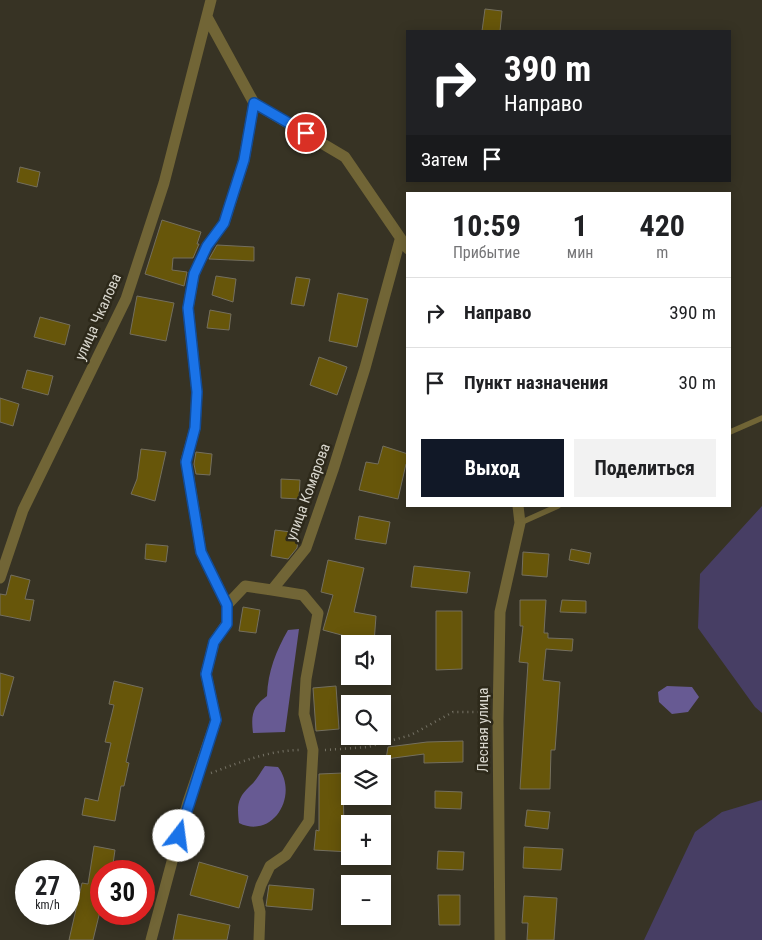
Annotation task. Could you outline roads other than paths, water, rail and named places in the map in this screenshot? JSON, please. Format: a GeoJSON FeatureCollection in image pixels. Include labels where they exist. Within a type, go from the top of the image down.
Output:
{"type":"FeatureCollection","features":[{"type":"Feature","properties":{"kind":"street","name":"улица Чкалова"},"geometry":{"type":"LineString","coordinates":[[0,578],[22,510],[126,299],[164,183],[212,0]]}},
{"type":"Feature","properties":{"kind":"street"},"geometry":{"type":"LineString","coordinates":[[207,17],[254,103],[345,157],[404,244]]}},
{"type":"Feature","properties":{"kind":"street"},"geometry":{"type":"LineString","coordinates":[[150,940],[196,779],[216,720],[206,674],[214,642],[227,624],[227,605],[201,552],[186,462],[195,428],[197,392],[188,308],[194,274],[207,246],[224,223],[244,160],[254,103]]}},
{"type":"Feature","properties":{"kind":"street","name":"улица Комарова"},"geometry":{"type":"LineString","coordinates":[[272,590],[306,548],[334,470],[404,244]]}},
{"type":"Feature","properties":{"kind":"street","name":"Лесная улица"},"geometry":{"type":"LineString","coordinates":[[500,940],[498,712],[500,612],[520,523],[518,507]]}},
{"type":"Feature","properties":{"kind":"street"},"geometry":{"type":"LineString","coordinates":[[227,605],[245,586],[304,595],[318,613],[306,679],[304,714],[313,750],[309,821],[286,855],[270,866],[261,885],[257,898],[260,912],[259,940]]}},
{"type":"Feature","properties":{"kind":"lane"},"geometry":{"type":"LineString","coordinates":[[731,432],[762,418]]}},
{"type":"Feature","properties":{"kind":"lane"},"geometry":{"type":"LineString","coordinates":[[520,523],[556,507]]}}]}
